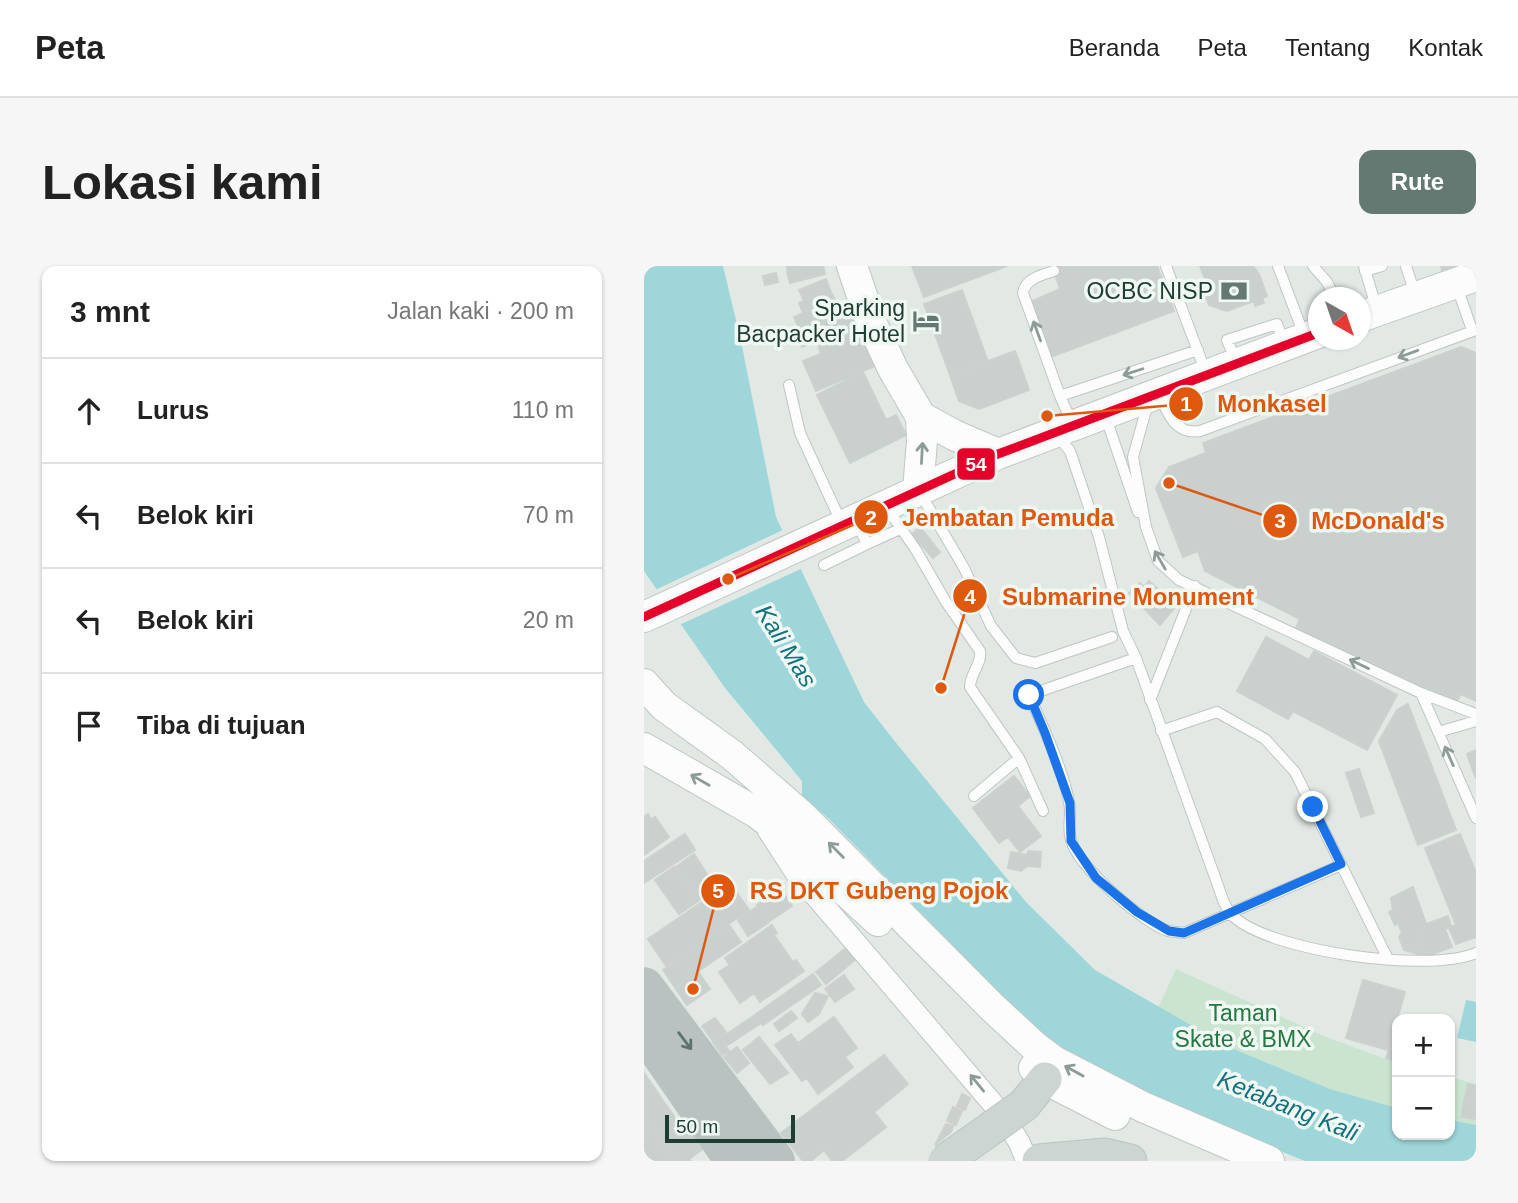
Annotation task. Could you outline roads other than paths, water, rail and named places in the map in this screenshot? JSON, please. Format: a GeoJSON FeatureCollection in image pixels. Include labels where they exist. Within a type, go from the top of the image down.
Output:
{"type":"FeatureCollection","features":[{"type":"Feature","properties":{"kind":"highway"},"geometry":{"type":"LineString","coordinates":[[644,987],[775,1161]]}},
{"type":"Feature","properties":{"kind":"highway"},"geometry":{"type":"LineString","coordinates":[[644,1029],[735,1161]]}},
{"type":"Feature","properties":{"kind":"main road"},"geometry":{"type":"LineString","coordinates":[[852,266],[882,346],[921,417],[918,490]]}},
{"type":"Feature","properties":{"kind":"main road"},"geometry":{"type":"LineString","coordinates":[[1371,313],[1466,279]]}},
{"type":"Feature","properties":{"kind":"main road"},"geometry":{"type":"LineString","coordinates":[[654,613],[798,547],[893,517],[918,490],[998,454],[1066,434],[1105,414],[1154,395],[1203,363],[1232,352],[1296,335]]}},
{"type":"Feature","properties":{"kind":"main road"},"geometry":{"type":"LineString","coordinates":[[921,417],[998,454]]}},
{"type":"Feature","properties":{"kind":"main road"},"geometry":{"type":"LineString","coordinates":[[644,684],[664,706],[732,755],[802,816],[1034,1046],[1055,1061],[1143,1107],[1269,1161]]}},
{"type":"Feature","properties":{"kind":"main road"},"geometry":{"type":"LineString","coordinates":[[706,737],[722,767],[757,813]]}},
{"type":"Feature","properties":{"kind":"main road"},"geometry":{"type":"LineString","coordinates":[[644,748],[757,813],[779,830],[1045,1079],[1074,1096],[1217,1161]]}},
{"type":"Feature","properties":{"kind":"main road"},"geometry":{"type":"LineString","coordinates":[[946,1161],[1024,1105],[1045,1079]]}},
{"type":"Feature","properties":{"kind":"main road"},"geometry":{"type":"LineString","coordinates":[[1039,1161],[1105,1155],[1130,1161]]}},
{"type":"Feature","properties":{"kind":"street"},"geometry":{"type":"LineString","coordinates":[[757,813],[796,873],[1000,1111],[1027,1161]]}},
{"type":"Feature","properties":{"kind":"lane"},"geometry":{"type":"LineString","coordinates":[[1060,396],[1203,363],[1166,266]]}},
{"type":"Feature","properties":{"kind":"lane"},"geometry":{"type":"LineString","coordinates":[[1278,266],[1296,335]]}},
{"type":"Feature","properties":{"kind":"lane"},"geometry":{"type":"LineString","coordinates":[[1313,266],[1330,287]]}},
{"type":"Feature","properties":{"kind":"lane"},"geometry":{"type":"LineString","coordinates":[[1366,287],[1364,268],[1382,266]]}},
{"type":"Feature","properties":{"kind":"lane"},"geometry":{"type":"LineString","coordinates":[[1406,266],[1416,297]]}},
{"type":"Feature","properties":{"kind":"lane"},"geometry":{"type":"LineString","coordinates":[[1052,269],[1028,281],[1023,293],[1060,396],[1070,451],[1123,631],[1136,658],[1230,913],[1261,933],[1315,949],[1419,962],[1455,959],[1476,953]]}},
{"type":"Feature","properties":{"kind":"lane"},"geometry":{"type":"LineString","coordinates":[[1154,395],[1178,427],[1192,432],[1200,431],[1474,330],[1466,279]]}},
{"type":"Feature","properties":{"kind":"lane"},"geometry":{"type":"LineString","coordinates":[[789,385],[800,433],[829,500],[854,529],[824,565]]}},
{"type":"Feature","properties":{"kind":"lane"},"geometry":{"type":"LineString","coordinates":[[1154,395],[1133,457],[1146,527],[1158,561],[1179,580],[1421,693],[1476,714]]}},
{"type":"Feature","properties":{"kind":"lane"},"geometry":{"type":"LineString","coordinates":[[1105,414],[1139,518],[1146,527]]}},
{"type":"Feature","properties":{"kind":"lane"},"geometry":{"type":"LineString","coordinates":[[918,490],[964,568],[991,626],[1016,658],[1035,663],[1112,638]]}},
{"type":"Feature","properties":{"kind":"lane"},"geometry":{"type":"LineString","coordinates":[[893,517],[980,651],[981,658],[970,681],[970,687],[1019,758],[1043,811]]}},
{"type":"Feature","properties":{"kind":"lane"},"geometry":{"type":"LineString","coordinates":[[1150,700],[1195,586]]}},
{"type":"Feature","properties":{"kind":"lane"},"geometry":{"type":"LineString","coordinates":[[1136,658],[1029,695],[1070,803],[1071,841],[1096,878],[1137,912],[1169,931],[1184,933],[1341,864]]}},
{"type":"Feature","properties":{"kind":"lane"},"geometry":{"type":"LineString","coordinates":[[1421,693],[1476,818]]}},
{"type":"Feature","properties":{"kind":"lane"},"geometry":{"type":"LineString","coordinates":[[1161,731],[1217,712],[1265,739],[1295,772],[1388,960]]}},
{"type":"Feature","properties":{"kind":"lane"},"geometry":{"type":"LineString","coordinates":[[1438,732],[1476,721]]}},
{"type":"Feature","properties":{"kind":"lane"},"geometry":{"type":"LineString","coordinates":[[974,796],[1019,758]]}},
{"type":"Feature","properties":{"kind":"water"},"geometry":{"type":"Polygon","coordinates":[[[644,266],[723,266],[741,341],[776,517],[864,702],[1026,902],[1095,970],[1229,1047],[1330,1089],[1392,1107],[1392,1140],[1455,1140],[1455,1121],[1476,1125],[1476,1161],[1305,1161],[1213,1124],[1090,1068],[1045,1040],[829,819],[802,796],[802,781],[725,688],[644,571],[644,266]]]}},
{"type":"Feature","properties":{"kind":"water"},"geometry":{"type":"Polygon","coordinates":[[[1466,1000],[1476,1002],[1476,1042],[1457,1038],[1466,1000]]]}},
{"type":"Feature","properties":{"kind":"place","name":"OCBC NISP"},"geometry":{"type":"Point","coordinates":[1234,291]}},
{"type":"Feature","properties":{"kind":"place","name":"Sparking Bacpacker Hotel"},"geometry":{"type":"Point","coordinates":[926,321]}},
{"type":"Feature","properties":{"kind":"place","name":"Monkasel"},"geometry":{"type":"Point","coordinates":[1047,416]}},
{"type":"Feature","properties":{"kind":"place","name":"McDonald's"},"geometry":{"type":"Point","coordinates":[1169,483]}},
{"type":"Feature","properties":{"kind":"place","name":"Jembatan Pemuda"},"geometry":{"type":"Point","coordinates":[728,579]}},
{"type":"Feature","properties":{"kind":"place","name":"Submarine Monument"},"geometry":{"type":"Point","coordinates":[941,688]}},
{"type":"Feature","properties":{"kind":"place","name":"RS DKT Gubeng Pojok"},"geometry":{"type":"Point","coordinates":[693,989]}},
{"type":"Feature","properties":{"kind":"water label","name":"Kali Mas"},"geometry":{"type":"Point","coordinates":[786,646]}},
{"type":"Feature","properties":{"kind":"water label","name":"Ketabang Kali"},"geometry":{"type":"Point","coordinates":[1288,1106]}},
{"type":"Feature","properties":{"kind":"park label","name":"Taman Skate & BMX"},"geometry":{"type":"Point","coordinates":[1243,1026]}}]}
